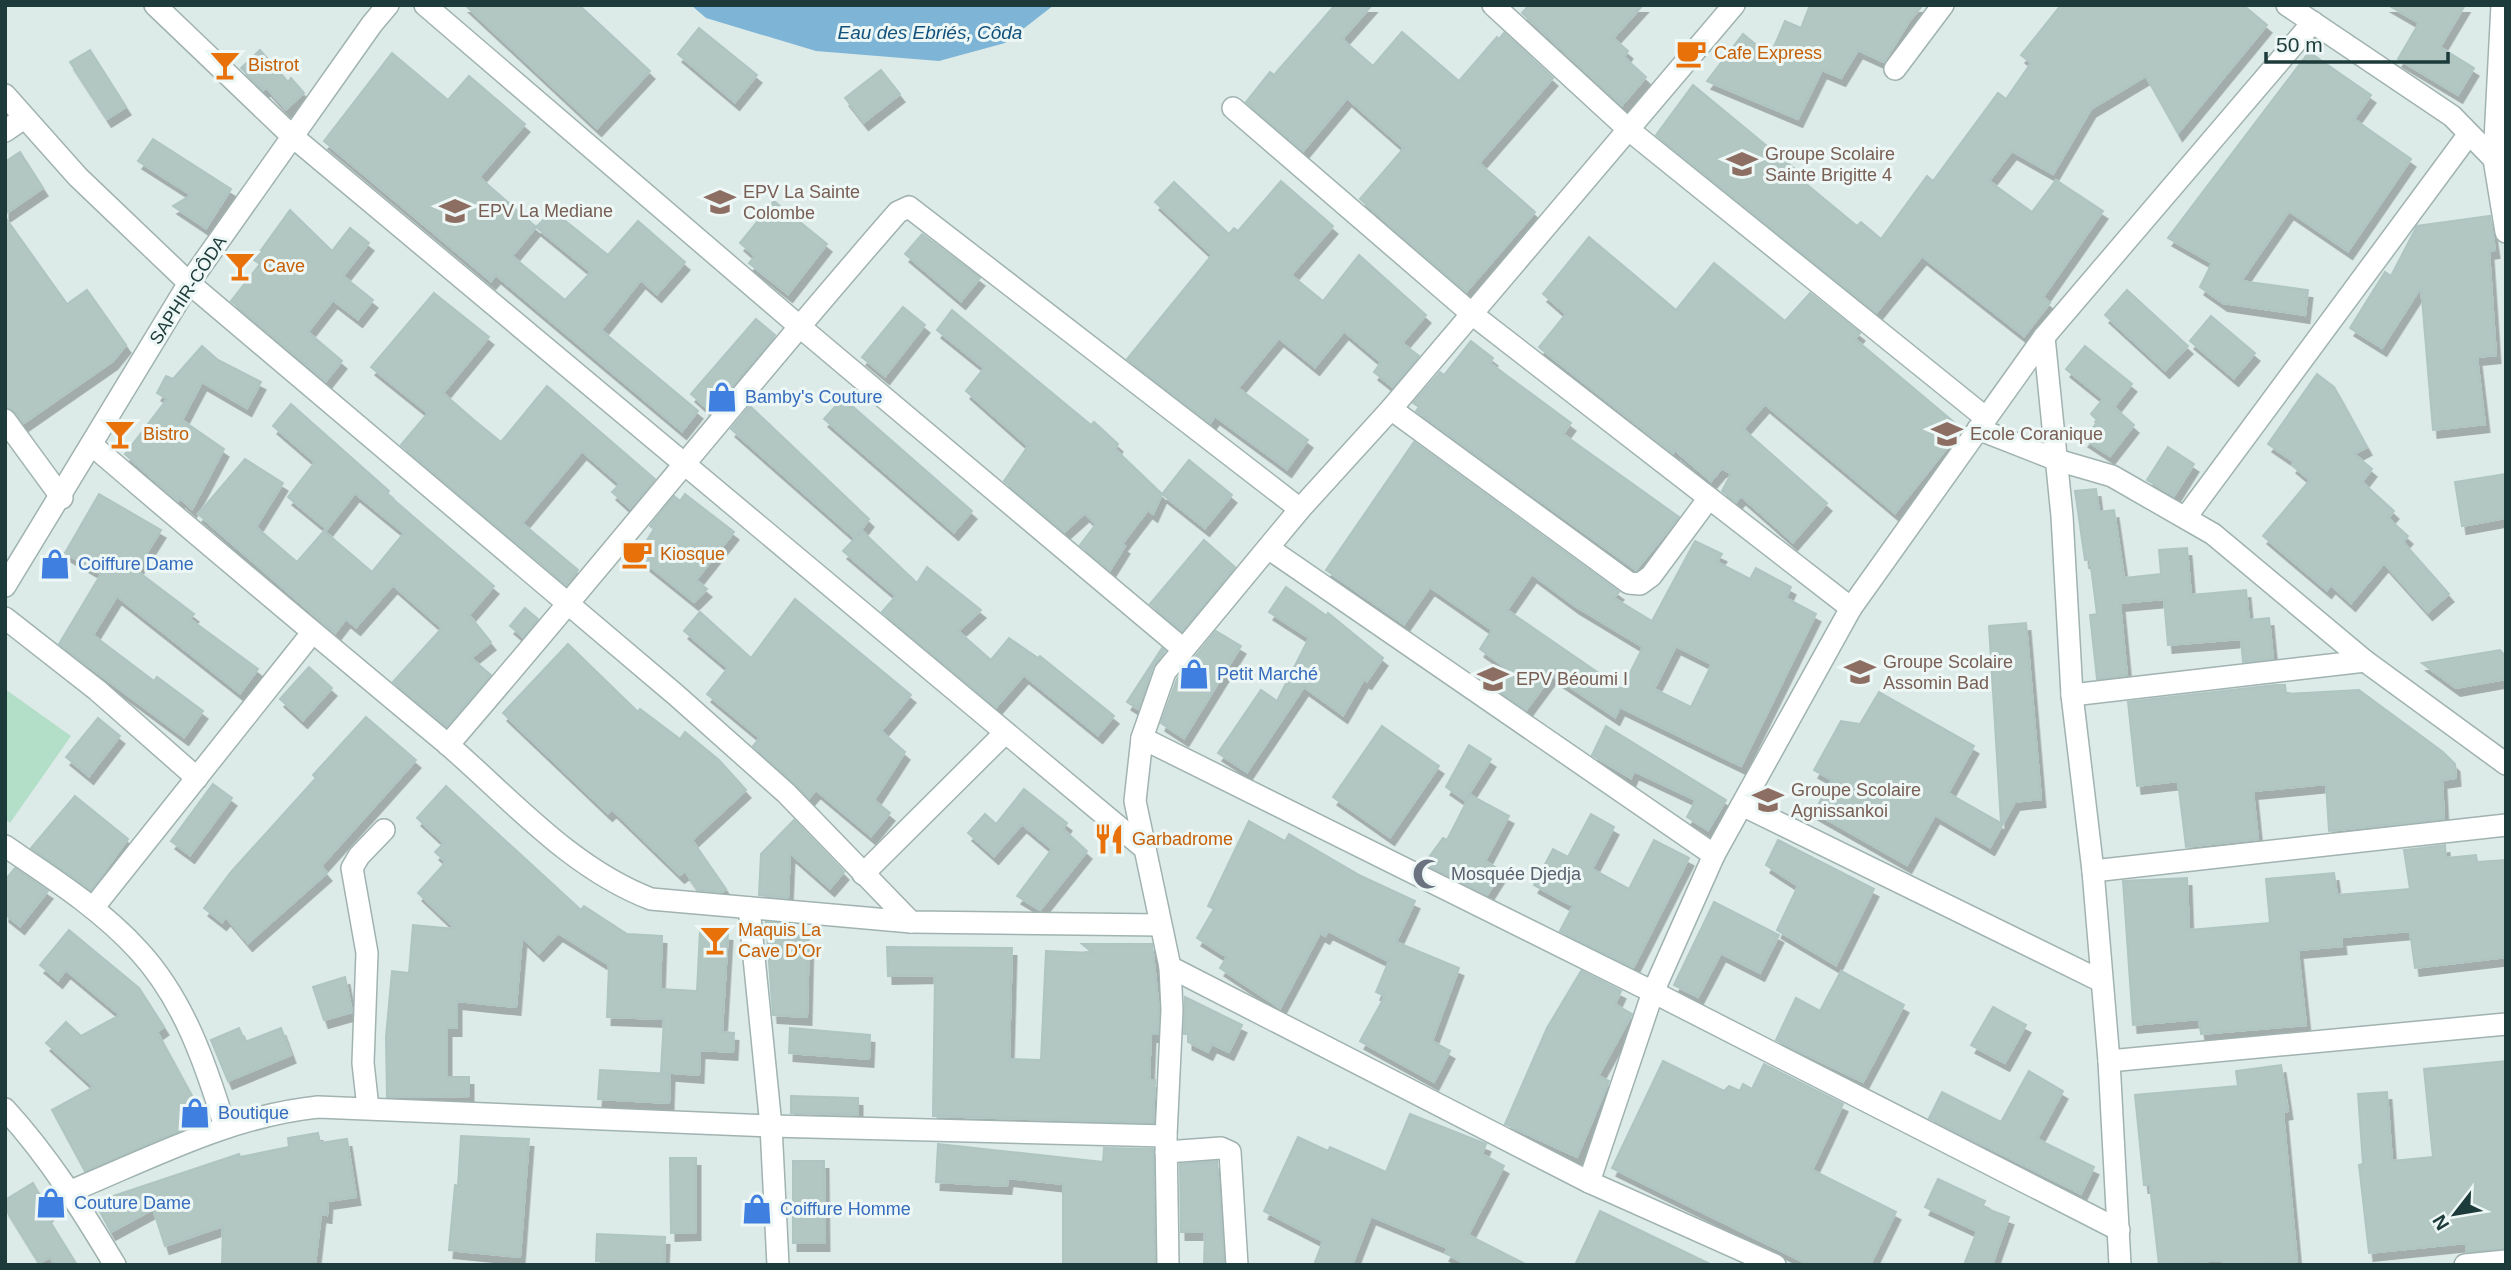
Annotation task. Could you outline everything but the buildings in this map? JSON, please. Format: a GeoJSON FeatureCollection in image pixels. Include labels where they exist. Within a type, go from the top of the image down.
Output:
{"type":"FeatureCollection","features":[{"type":"Feature","properties":{"kind":"street"},"geometry":{"type":"LineString","coordinates":[[155,5],[292,136],[1144,848]]}},
{"type":"Feature","properties":{"kind":"street","name":"SAPHIR-CÔDA"},"geometry":{"type":"LineString","coordinates":[[5,586],[62,498],[189,283],[388,5]]}},
{"type":"Feature","properties":{"kind":"street"},"geometry":{"type":"LineString","coordinates":[[425,5],[799,326],[1184,649]]}},
{"type":"Feature","properties":{"kind":"street"},"geometry":{"type":"LineString","coordinates":[[1493,5],[1629,130],[1982,423],[2057,460],[2112,476],[2213,534],[2365,661],[2506,764]]}},
{"type":"Feature","properties":{"kind":"street"},"geometry":{"type":"LineString","coordinates":[[1168,1265],[1166,1144],[1172,1010],[1170,967],[1135,801],[1142,738],[1165,672],[1300,509],[1391,409],[1734,5]]}},
{"type":"Feature","properties":{"kind":"street"},"geometry":{"type":"LineString","coordinates":[[1895,69],[1942,5]]}},
{"type":"Feature","properties":{"kind":"street"},"geometry":{"type":"LineString","coordinates":[[2287,5],[2452,116],[2494,159]]}},
{"type":"Feature","properties":{"kind":"street"},"geometry":{"type":"LineString","coordinates":[[2502,5],[2494,159],[2506,232]]}},
{"type":"Feature","properties":{"kind":"street"},"geometry":{"type":"LineString","coordinates":[[1589,1182],[1653,992],[1714,855],[1851,608],[2044,337],[2313,22]]}},
{"type":"Feature","properties":{"kind":"street"},"geometry":{"type":"LineString","coordinates":[[5,95],[78,177],[189,283],[676,695],[786,793],[911,922]]}},
{"type":"Feature","properties":{"kind":"street"},"geometry":{"type":"LineString","coordinates":[[1233,108],[1472,314],[1851,608]]}},
{"type":"Feature","properties":{"kind":"street"},"geometry":{"type":"LineString","coordinates":[[5,131],[23,118]]}},
{"type":"Feature","properties":{"kind":"street"},"geometry":{"type":"LineString","coordinates":[[2186,517],[2469,134]]}},
{"type":"Feature","properties":{"kind":"street"},"geometry":{"type":"LineString","coordinates":[[448,745],[568,606],[684,462],[799,326],[898,212],[909,207],[1300,509]]}},
{"type":"Feature","properties":{"kind":"street"},"geometry":{"type":"LineString","coordinates":[[2044,337],[2057,460],[2072,695],[2093,871],[2109,1061],[2120,1265]]}},
{"type":"Feature","properties":{"kind":"street"},"geometry":{"type":"LineString","coordinates":[[1391,409],[1629,583],[1640,584],[1651,576],[1709,498]]}},
{"type":"Feature","properties":{"kind":"street"},"geometry":{"type":"LineString","coordinates":[[5,420],[62,498]]}},
{"type":"Feature","properties":{"kind":"street"},"geometry":{"type":"LineString","coordinates":[[93,446],[448,745],[587,867],[621,887],[651,899],[911,922],[1160,925]]}},
{"type":"Feature","properties":{"kind":"street"},"geometry":{"type":"LineString","coordinates":[[1268,548],[1714,855]]}},
{"type":"Feature","properties":{"kind":"street"},"geometry":{"type":"LineString","coordinates":[[5,618],[97,690],[197,778]]}},
{"type":"Feature","properties":{"kind":"street"},"geometry":{"type":"LineString","coordinates":[[93,908],[312,633]]}},
{"type":"Feature","properties":{"kind":"street"},"geometry":{"type":"LineString","coordinates":[[2072,695],[2365,661]]}},
{"type":"Feature","properties":{"kind":"street"},"geometry":{"type":"LineString","coordinates":[[863,874],[1005,733]]}},
{"type":"Feature","properties":{"kind":"street"},"geometry":{"type":"LineString","coordinates":[[1142,738],[1653,992],[2119,1230]]}},
{"type":"Feature","properties":{"kind":"street"},"geometry":{"type":"LineString","coordinates":[[1742,805],[2101,981]]}},
{"type":"Feature","properties":{"kind":"street"},"geometry":{"type":"LineString","coordinates":[[2093,871],[2506,825]]}},
{"type":"Feature","properties":{"kind":"street"},"geometry":{"type":"LineString","coordinates":[[369,1108],[363,1063],[366,953],[352,869],[359,856],[384,830]]}},
{"type":"Feature","properties":{"kind":"street"},"geometry":{"type":"LineString","coordinates":[[5,846],[93,908],[141,952],[180,1010],[204,1060],[225,1127]]}},
{"type":"Feature","properties":{"kind":"street"},"geometry":{"type":"LineString","coordinates":[[749,908],[771,1126],[778,1265]]}},
{"type":"Feature","properties":{"kind":"street"},"geometry":{"type":"LineString","coordinates":[[1170,967],[1589,1182],[1775,1265]]}},
{"type":"Feature","properties":{"kind":"street"},"geometry":{"type":"LineString","coordinates":[[2109,1061],[2506,1024]]}},
{"type":"Feature","properties":{"kind":"street"},"geometry":{"type":"LineString","coordinates":[[71,1191],[225,1127],[283,1111],[318,1107],[1166,1144],[1221,1148],[1230,1152],[1237,1265]]}},
{"type":"Feature","properties":{"kind":"street"},"geometry":{"type":"LineString","coordinates":[[5,1109],[29,1135],[71,1191],[115,1265]]}},
{"type":"Feature","properties":{"kind":"street"},"geometry":{"type":"LineString","coordinates":[[2465,1265],[2506,1261]]}},
{"type":"Feature","properties":{"kind":"green space"},"geometry":{"type":"Polygon","coordinates":[[[5,689],[71,736],[10,823],[5,819],[5,689]]]}},
{"type":"Feature","properties":{"kind":"water","name":"Eau des Ebriés, Côda"},"geometry":{"type":"Polygon","coordinates":[[[691,5],[1054,5],[1005,43],[939,61],[816,51],[706,18],[691,5]]]}},
{"type":"Feature","properties":{"kind":"place","name":"Cafe Express"},"geometry":{"type":"Point","coordinates":[1691,53]}},
{"type":"Feature","properties":{"kind":"place","name":"Bistrot"},"geometry":{"type":"Point","coordinates":[225,65]}},
{"type":"Feature","properties":{"kind":"place","name":"Groupe Scolaire Sainte Brigitte 4"},"geometry":{"type":"Point","coordinates":[1742,164]}},
{"type":"Feature","properties":{"kind":"place","name":"EPV La Sainte Colombe"},"geometry":{"type":"Point","coordinates":[720,202]}},
{"type":"Feature","properties":{"kind":"place","name":"EPV La Mediane"},"geometry":{"type":"Point","coordinates":[455,211]}},
{"type":"Feature","properties":{"kind":"place","name":"Cave"},"geometry":{"type":"Point","coordinates":[240,266]}},
{"type":"Feature","properties":{"kind":"place","name":"Bamby's Couture"},"geometry":{"type":"Point","coordinates":[722,397]}},
{"type":"Feature","properties":{"kind":"place","name":"Bistro"},"geometry":{"type":"Point","coordinates":[120,434]}},
{"type":"Feature","properties":{"kind":"place","name":"Ecole Coranique"},"geometry":{"type":"Point","coordinates":[1947,434]}},
{"type":"Feature","properties":{"kind":"place","name":"Kiosque"},"geometry":{"type":"Point","coordinates":[637,554]}},
{"type":"Feature","properties":{"kind":"place","name":"Coiffure Dame"},"geometry":{"type":"Point","coordinates":[55,564]}},
{"type":"Feature","properties":{"kind":"place","name":"Groupe Scolaire Assomin Bad"},"geometry":{"type":"Point","coordinates":[1860,672]}},
{"type":"Feature","properties":{"kind":"place","name":"Petit Marché"},"geometry":{"type":"Point","coordinates":[1194,674]}},
{"type":"Feature","properties":{"kind":"place","name":"EPV Béoumi I"},"geometry":{"type":"Point","coordinates":[1493,679]}},
{"type":"Feature","properties":{"kind":"place","name":"Groupe Scolaire Agnissankoi"},"geometry":{"type":"Point","coordinates":[1768,800]}},
{"type":"Feature","properties":{"kind":"place","name":"Garbadrome"},"geometry":{"type":"Point","coordinates":[1109,839]}},
{"type":"Feature","properties":{"kind":"place","name":"Mosquée Djedja"},"geometry":{"type":"Point","coordinates":[1428,874]}},
{"type":"Feature","properties":{"kind":"place","name":"Maquis La Cave D'Or"},"geometry":{"type":"Point","coordinates":[715,940]}},
{"type":"Feature","properties":{"kind":"place","name":"Boutique"},"geometry":{"type":"Point","coordinates":[195,1113]}},
{"type":"Feature","properties":{"kind":"place","name":"Couture Dame"},"geometry":{"type":"Point","coordinates":[51,1203]}},
{"type":"Feature","properties":{"kind":"place","name":"Coiffure Homme"},"geometry":{"type":"Point","coordinates":[757,1209]}}]}
